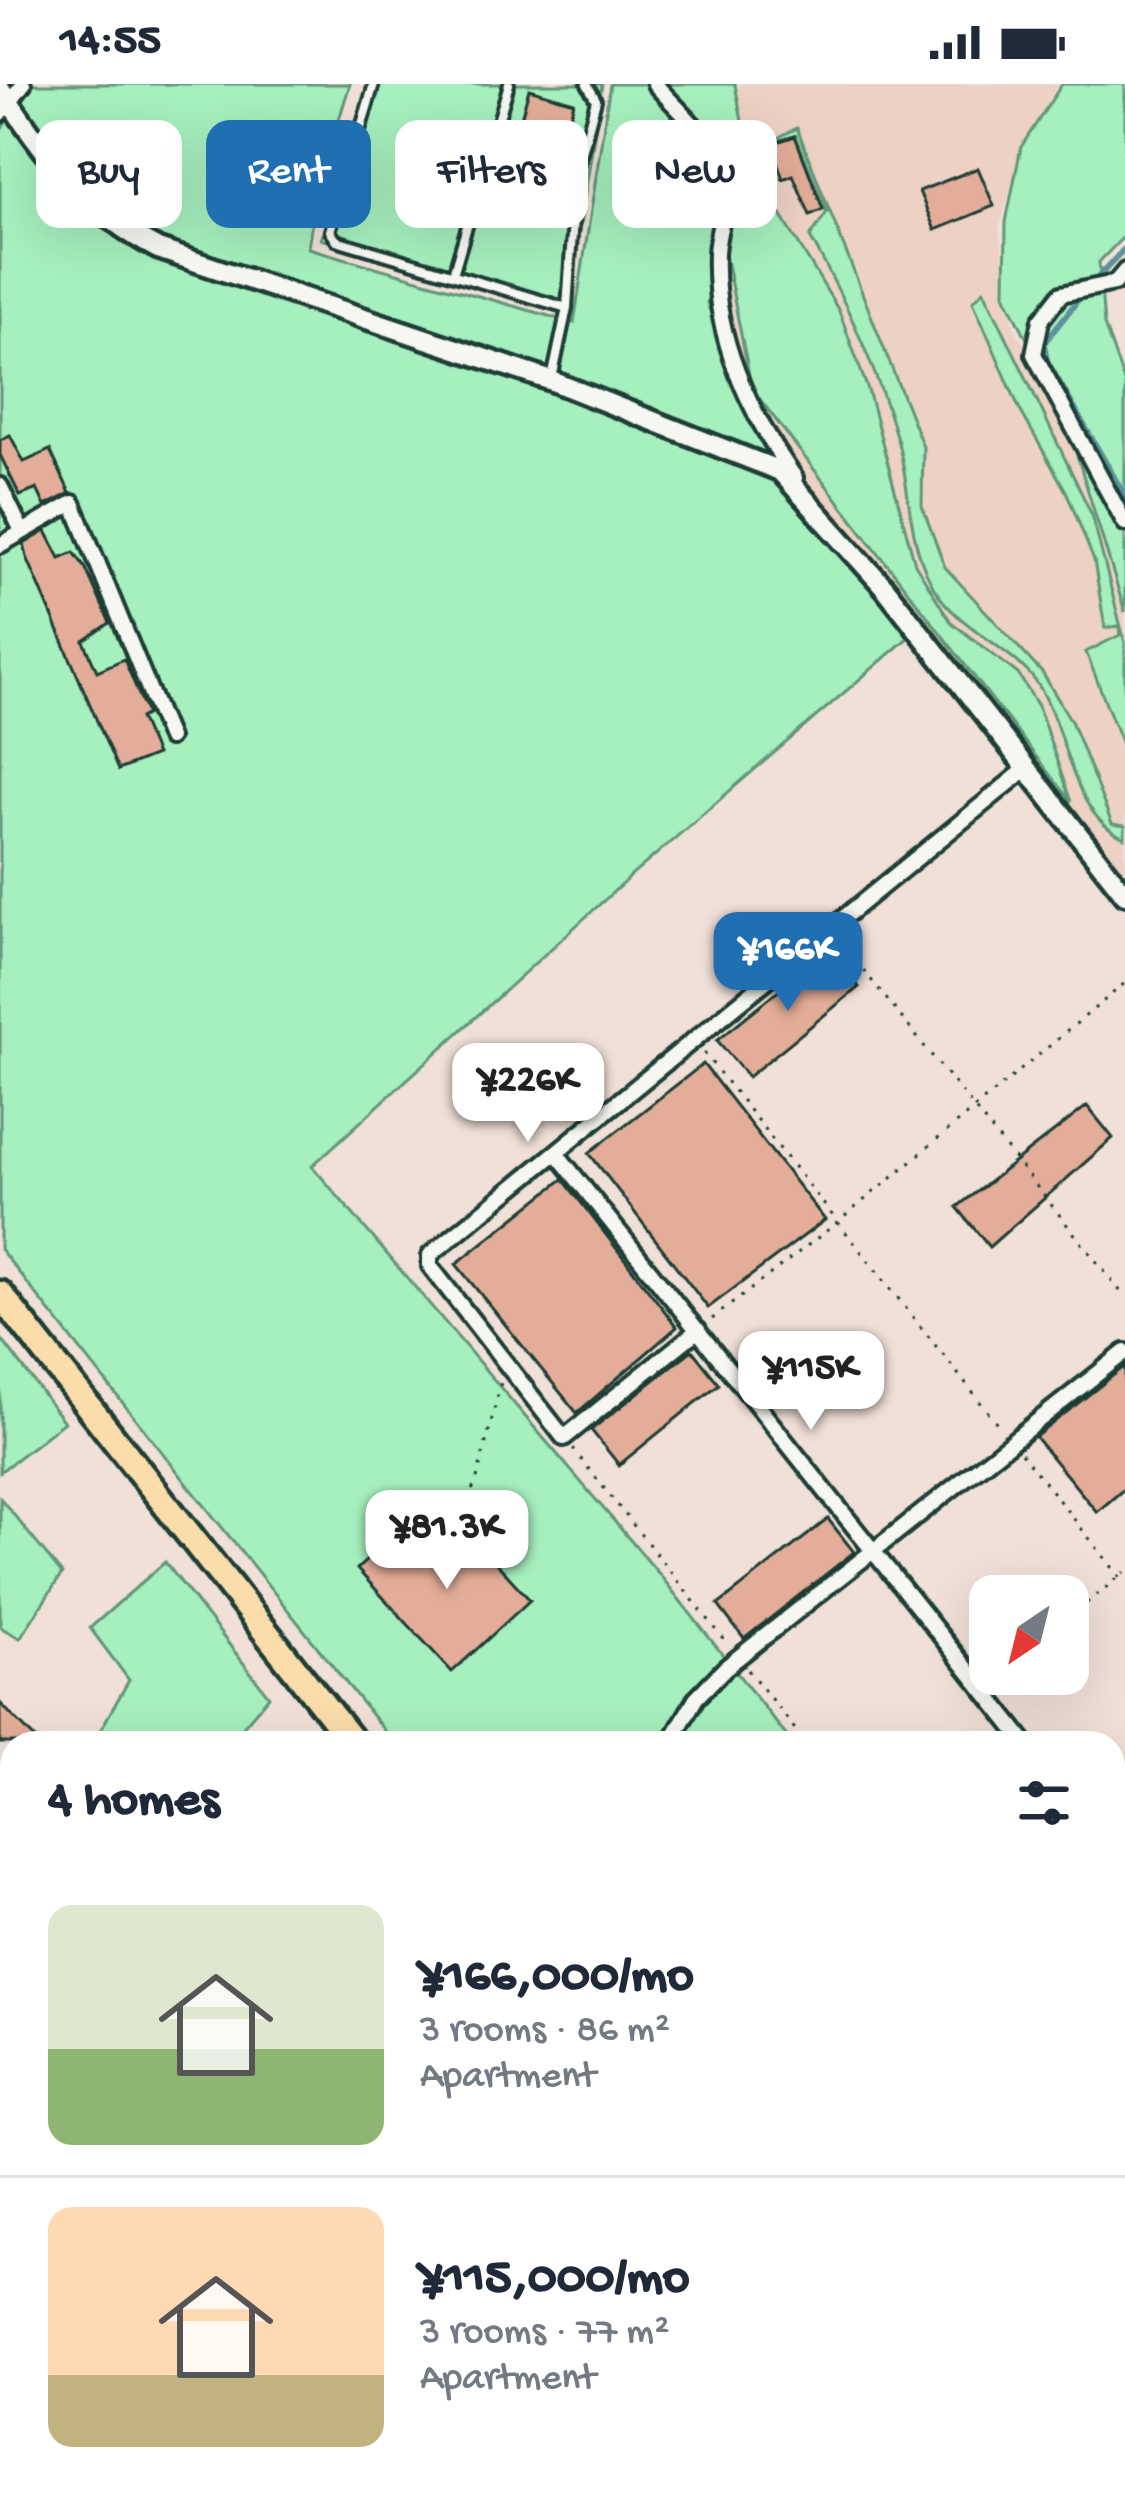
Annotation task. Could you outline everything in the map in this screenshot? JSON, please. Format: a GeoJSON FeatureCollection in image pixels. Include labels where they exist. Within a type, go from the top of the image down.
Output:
{"type":"FeatureCollection","features":[{"type":"Feature","properties":{"kind":"highway"},"geometry":{"type":"LineString","coordinates":[[0,1294],[344,1731]]}},
{"type":"Feature","properties":{"kind":"street"},"geometry":{"type":"LineString","coordinates":[[23,84],[3,101],[68,185],[138,239],[552,381],[767,462],[812,502]]}},
{"type":"Feature","properties":{"kind":"street"},"geometry":{"type":"LineString","coordinates":[[656,84],[710,144],[723,172],[728,201],[716,248],[721,316],[756,420],[812,502],[1125,894]]}},
{"type":"Feature","properties":{"kind":"street"},"geometry":{"type":"LineString","coordinates":[[1125,271],[1114,283],[1061,294],[1042,320],[1034,354],[1125,523]]}},
{"type":"Feature","properties":{"kind":"street"},"geometry":{"type":"LineString","coordinates":[[0,487],[20,529]]}},
{"type":"Feature","properties":{"kind":"street"},"geometry":{"type":"LineString","coordinates":[[0,545],[20,529],[73,503],[169,738]]}},
{"type":"Feature","properties":{"kind":"street"},"geometry":{"type":"LineString","coordinates":[[698,1330],[564,1438],[430,1266],[430,1255],[1026,769]]}},
{"type":"Feature","properties":{"kind":"street"},"geometry":{"type":"LineString","coordinates":[[557,1154],[1016,1731]]}},
{"type":"Feature","properties":{"kind":"street"},"geometry":{"type":"LineString","coordinates":[[677,1731],[696,1698],[738,1658],[1125,1352]]}},
{"type":"Feature","properties":{"kind":"lane"},"geometry":{"type":"LineString","coordinates":[[374,84],[330,231],[336,240],[567,308]]}},
{"type":"Feature","properties":{"kind":"lane"},"geometry":{"type":"LineString","coordinates":[[499,120],[509,84]]}},
{"type":"Feature","properties":{"kind":"lane"},"geometry":{"type":"LineString","coordinates":[[586,84],[596,100],[588,130]]}},
{"type":"Feature","properties":{"kind":"lane"},"geometry":{"type":"LineString","coordinates":[[453,274],[467,228]]}},
{"type":"Feature","properties":{"kind":"lane"},"geometry":{"type":"LineString","coordinates":[[552,381],[567,308],[572,228]]}},
{"type":"Feature","properties":{"kind":"path"},"geometry":{"type":"LineString","coordinates":[[830,929],[1125,1297]]}},
{"type":"Feature","properties":{"kind":"path"},"geometry":{"type":"LineString","coordinates":[[698,1330],[838,1222],[1125,983]]}},
{"type":"Feature","properties":{"kind":"path"},"geometry":{"type":"LineString","coordinates":[[694,1041],[1125,1583]]}},
{"type":"Feature","properties":{"kind":"path"},"geometry":{"type":"LineString","coordinates":[[409,1561],[455,1518],[476,1483],[506,1364]]}},
{"type":"Feature","properties":{"kind":"path"},"geometry":{"type":"LineString","coordinates":[[564,1438],[796,1731]]}},
{"type":"Feature","properties":{"kind":"path"},"geometry":{"type":"LineString","coordinates":[[1089,1601],[1122,1574]]}},
{"type":"Feature","properties":{"kind":"shaded area"},"geometry":{"type":"Polygon","coordinates":[[[739,84],[1058,84],[1018,162],[999,229],[1014,327],[1125,523],[1125,887],[790,470],[725,333],[716,253],[721,228],[777,228],[777,120],[738,120],[739,84]]]}},
{"type":"Feature","properties":{"kind":"green space"},"geometry":{"type":"Polygon","coordinates":[[[28,84],[350,84],[339,120],[206,120],[206,228],[311,228],[308,248],[574,323],[610,84],[735,84],[742,120],[612,120],[612,228],[722,228],[707,303],[778,475],[910,636],[632,875],[312,1166],[660,1575],[783,1731],[384,1731],[0,1249],[0,132],[28,84]]]}},
{"type":"Feature","properties":{"kind":"green space"},"geometry":{"type":"Polygon","coordinates":[[[370,84],[602,84],[588,175],[588,120],[395,120],[395,228],[580,228],[567,311],[321,239],[324,228],[371,228],[371,120],[359,120],[370,84]]]}},
{"type":"Feature","properties":{"kind":"green space"},"geometry":{"type":"Polygon","coordinates":[[[1062,84],[1125,84],[1125,235],[1099,262],[1104,325],[1125,384],[1125,612],[1066,419],[1005,294],[1006,222],[1021,147],[1062,84]]]}},
{"type":"Feature","properties":{"kind":"green space"},"geometry":{"type":"Polygon","coordinates":[[[797,128],[923,447],[922,506],[945,567],[1043,674],[1071,721],[1112,824],[1125,826],[1125,838],[1107,828],[1082,794],[1051,710],[1032,677],[951,610],[929,579],[915,540],[889,413],[859,336],[810,237],[827,212],[796,136],[777,138],[797,128]]]}},
{"type":"Feature","properties":{"kind":"green space"},"geometry":{"type":"Polygon","coordinates":[[[777,208],[839,311],[868,390],[915,564],[951,622],[1018,674],[1038,706],[1071,802],[752,389],[723,244],[728,228],[777,228],[777,208]]]}},
{"type":"Feature","properties":{"kind":"green space"},"geometry":{"type":"Polygon","coordinates":[[[984,290],[1092,515],[1125,643],[1125,752],[1086,652],[1120,635],[1119,626],[1105,628],[1094,561],[1067,493],[1020,410],[973,301],[984,290]]]}},
{"type":"Feature","properties":{"kind":"green space"},"geometry":{"type":"Polygon","coordinates":[[[0,1337],[64,1422],[0,1472],[0,1337]]]}},
{"type":"Feature","properties":{"kind":"green space"},"geometry":{"type":"Polygon","coordinates":[[[0,1498],[62,1574],[20,1638],[0,1627],[0,1498]]]}},
{"type":"Feature","properties":{"kind":"green space"},"geometry":{"type":"Polygon","coordinates":[[[165,1562],[269,1696],[239,1731],[100,1731],[129,1680],[90,1628],[165,1562]]]}},
{"type":"Feature","properties":{"kind":"building"},"geometry":{"type":"Polygon","coordinates":[[[529,89],[574,102],[569,120],[520,120],[529,89]]]}},
{"type":"Feature","properties":{"kind":"building"},"geometry":{"type":"Polygon","coordinates":[[[795,136],[823,209],[810,215],[793,175],[783,179],[777,142],[795,136]]]}},
{"type":"Feature","properties":{"kind":"building"},"geometry":{"type":"Polygon","coordinates":[[[978,168],[994,206],[935,230],[919,191],[978,168]]]}},
{"type":"Feature","properties":{"kind":"building"},"geometry":{"type":"Polygon","coordinates":[[[10,435],[24,462],[50,450],[70,493],[45,506],[37,489],[20,496],[0,455],[0,440],[10,435]]]}},
{"type":"Feature","properties":{"kind":"building"},"geometry":{"type":"Polygon","coordinates":[[[46,531],[60,558],[74,552],[85,567],[110,623],[84,641],[97,671],[124,659],[147,714],[140,718],[156,755],[118,770],[27,557],[24,544],[46,531]]]}},
{"type":"Feature","properties":{"kind":"building"},"geometry":{"type":"Polygon","coordinates":[[[829,950],[859,987],[748,1077],[717,1040],[829,950]]]}},
{"type":"Feature","properties":{"kind":"building"},"geometry":{"type":"Polygon","coordinates":[[[703,1064],[825,1220],[708,1308],[589,1153],[703,1064]]]}},
{"type":"Feature","properties":{"kind":"building"},"geometry":{"type":"Polygon","coordinates":[[[1087,1106],[1113,1138],[989,1247],[957,1207],[1087,1106]]]}},
{"type":"Feature","properties":{"kind":"building"},"geometry":{"type":"Polygon","coordinates":[[[563,1179],[677,1327],[577,1413],[456,1264],[563,1179]]]}},
{"type":"Feature","properties":{"kind":"building"},"geometry":{"type":"Polygon","coordinates":[[[692,1350],[719,1384],[619,1465],[591,1430],[692,1350]]]}},
{"type":"Feature","properties":{"kind":"building"},"geometry":{"type":"Polygon","coordinates":[[[1125,1366],[1125,1488],[1097,1512],[1035,1437],[1125,1366]]]}},
{"type":"Feature","properties":{"kind":"building"},"geometry":{"type":"Polygon","coordinates":[[[455,1518],[530,1600],[452,1672],[357,1569],[389,1540],[409,1561],[455,1518]]]}},
{"type":"Feature","properties":{"kind":"building"},"geometry":{"type":"Polygon","coordinates":[[[828,1519],[854,1552],[744,1639],[718,1605],[828,1519]]]}},
{"type":"Feature","properties":{"kind":"building"},"geometry":{"type":"Polygon","coordinates":[[[0,1703],[27,1731],[0,1731],[0,1703]]]}},
{"type":"Feature","properties":{"kind":"waterway"},"geometry":{"type":"LineString","coordinates":[[1091,285],[1125,248]]}},
{"type":"Feature","properties":{"kind":"waterway"},"geometry":{"type":"LineString","coordinates":[[1082,295],[1044,343],[1047,361],[1125,496]]}}]}
